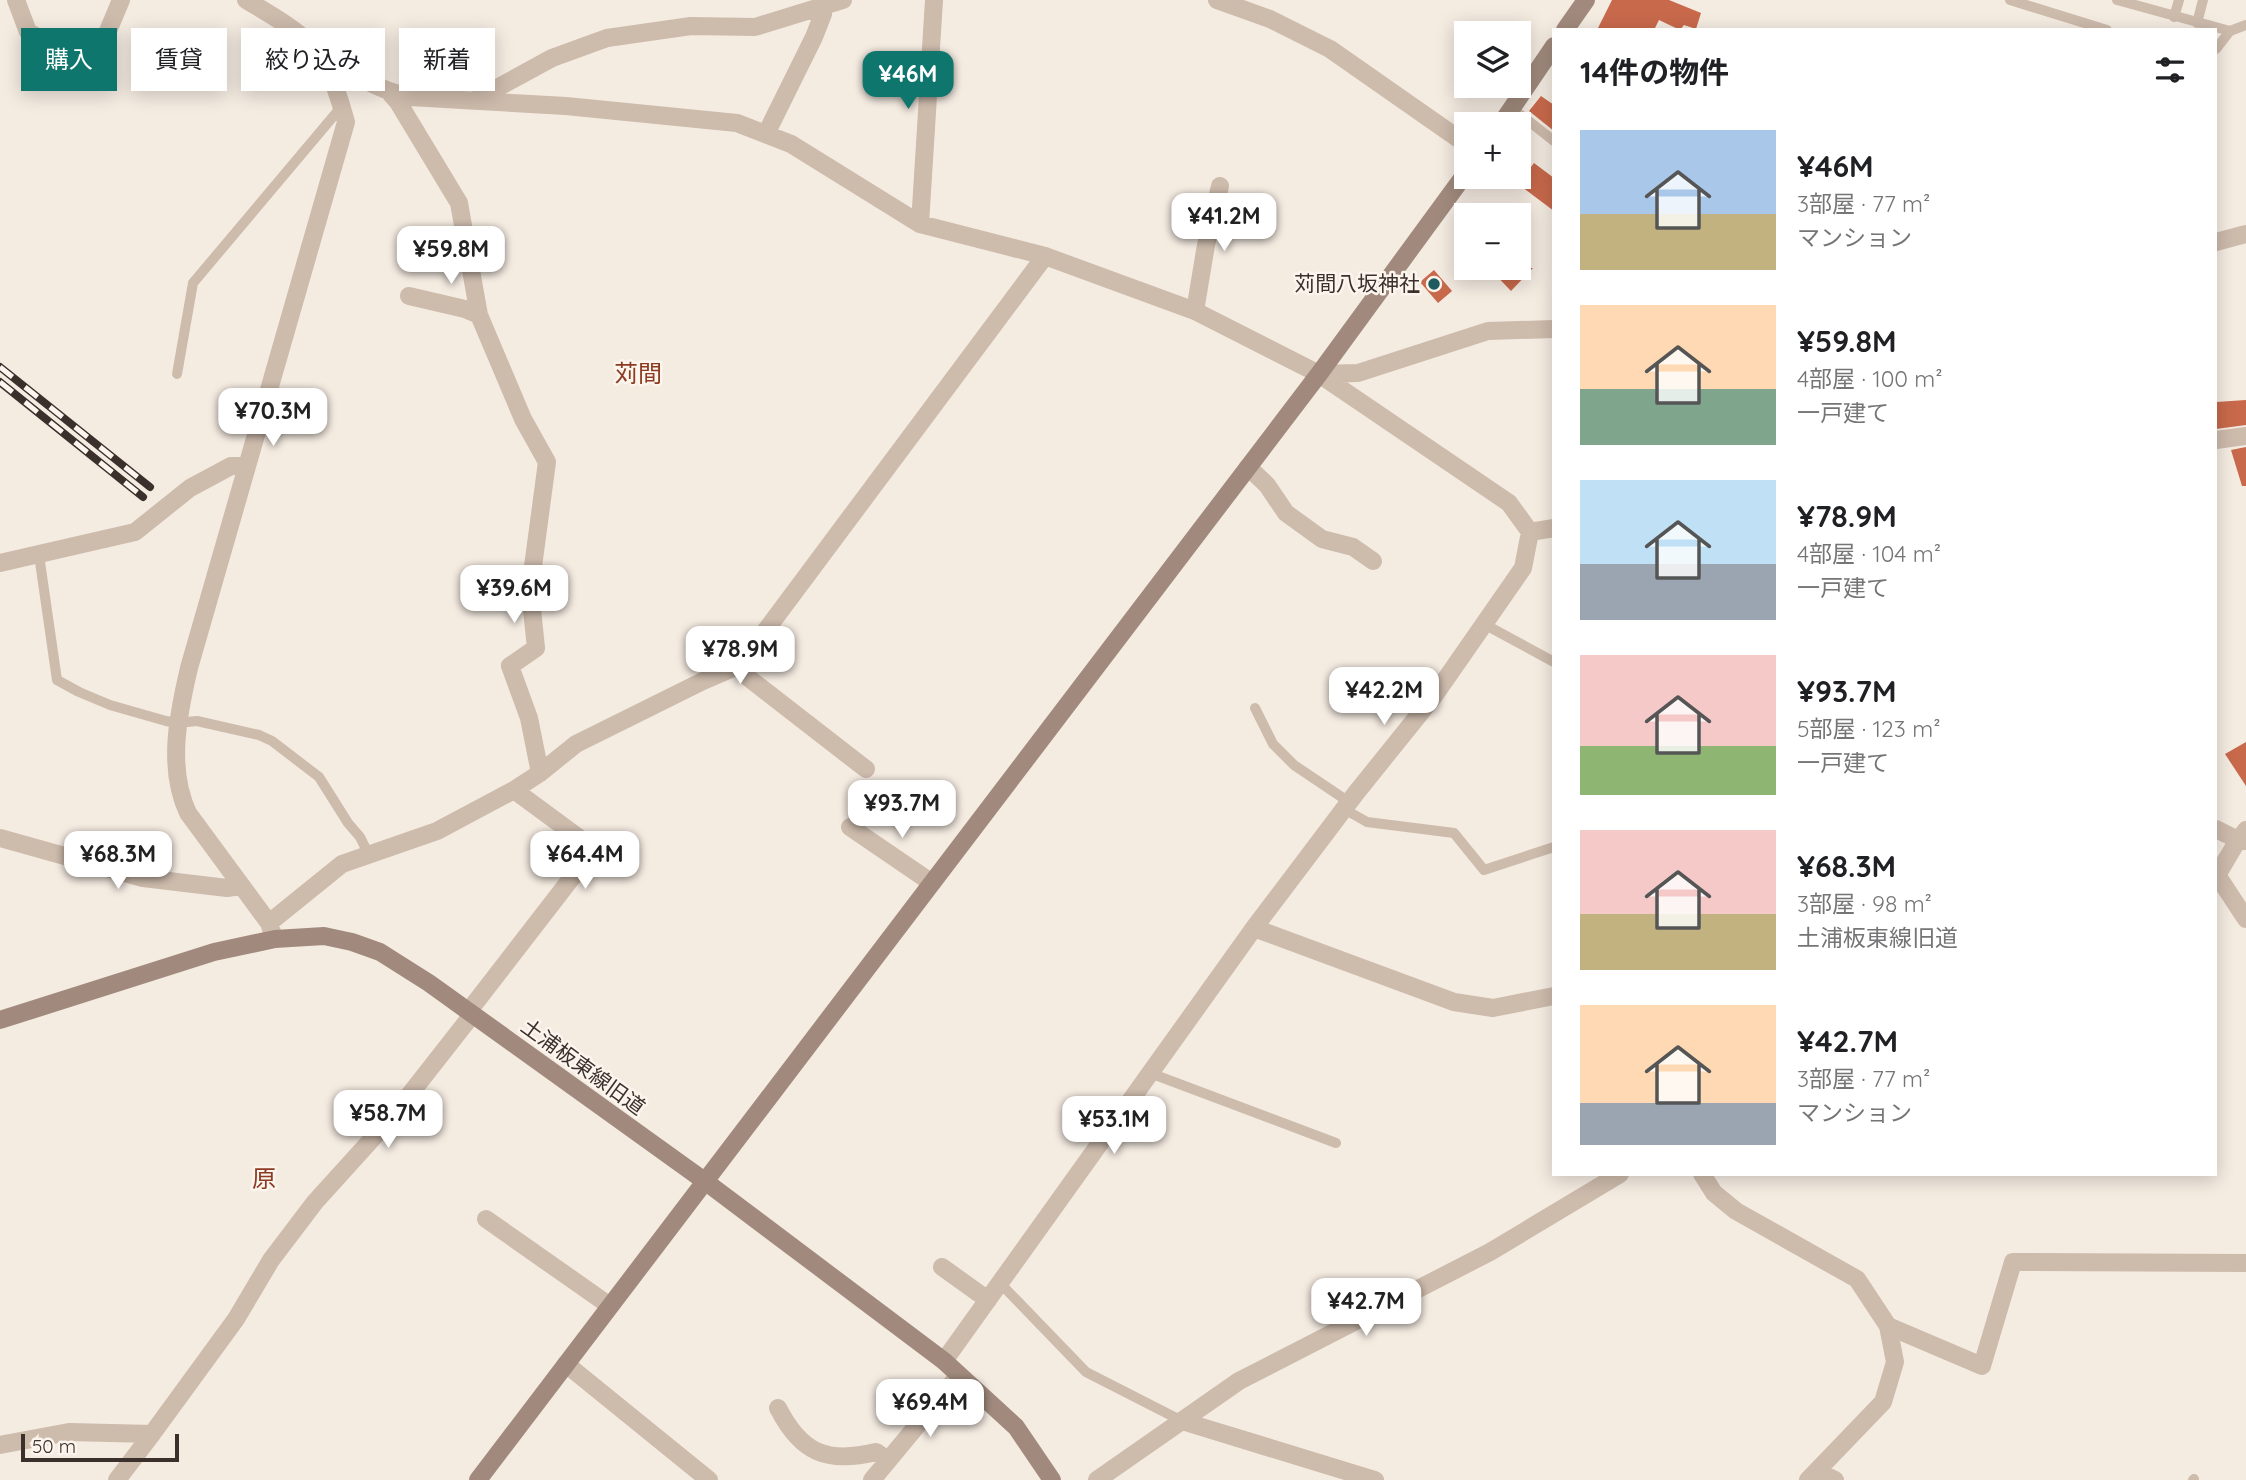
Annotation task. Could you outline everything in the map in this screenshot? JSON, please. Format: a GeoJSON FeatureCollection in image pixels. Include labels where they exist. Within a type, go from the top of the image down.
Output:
{"type":"FeatureCollection","features":[{"type":"Feature","properties":{"kind":"street"},"geometry":{"type":"LineString","coordinates":[[16,0],[29,32],[52,45],[97,57],[121,0]]}},
{"type":"Feature","properties":{"kind":"street"},"geometry":{"type":"LineString","coordinates":[[246,0],[288,28]]}},
{"type":"Feature","properties":{"kind":"street"},"geometry":{"type":"LineString","coordinates":[[477,99],[552,58],[607,38],[691,26],[755,27],[843,0]]}},
{"type":"Feature","properties":{"kind":"street"},"geometry":{"type":"LineString","coordinates":[[920,224],[934,0]]}},
{"type":"Feature","properties":{"kind":"street"},"geometry":{"type":"LineString","coordinates":[[1217,0],[1270,19],[1330,49],[1454,136]]}},
{"type":"Feature","properties":{"kind":"street"},"geometry":{"type":"LineString","coordinates":[[1566,28],[1586,0]]}},
{"type":"Feature","properties":{"kind":"street"},"geometry":{"type":"LineString","coordinates":[[766,134],[814,37],[823,14],[821,6]]}},
{"type":"Feature","properties":{"kind":"street"},"geometry":{"type":"LineString","coordinates":[[1509,112],[1552,49]]}},
{"type":"Feature","properties":{"kind":"street"},"geometry":{"type":"LineString","coordinates":[[385,90],[410,97],[477,99],[737,123],[766,134],[791,144],[920,224],[1045,256],[1195,311],[1319,374],[1508,503],[1530,532],[1523,568],[1434,696],[1346,805],[1254,928],[944,1361]]}},
{"type":"Feature","properties":{"kind":"street"},"geometry":{"type":"LineString","coordinates":[[336,91],[346,122],[189,668],[177,723],[177,774],[181,799],[188,813],[272,931],[342,864],[437,831],[514,790],[576,744],[740,665],[1045,256]]}},
{"type":"Feature","properties":{"kind":"street"},"geometry":{"type":"LineString","coordinates":[[390,93],[459,203],[479,315],[523,419],[547,462],[532,574],[531,600],[536,648],[510,666],[529,718],[540,773]]}},
{"type":"Feature","properties":{"kind":"street"},"geometry":{"type":"LineString","coordinates":[[1195,311],[1206,245],[1220,186]]}},
{"type":"Feature","properties":{"kind":"street"},"geometry":{"type":"LineString","coordinates":[[478,1480],[1319,374],[1454,189]]}},
{"type":"Feature","properties":{"kind":"street"},"geometry":{"type":"LineString","coordinates":[[2217,242],[2246,234]]}},
{"type":"Feature","properties":{"kind":"street"},"geometry":{"type":"LineString","coordinates":[[409,296],[466,309],[479,315]]}},
{"type":"Feature","properties":{"kind":"street"},"geometry":{"type":"LineString","coordinates":[[1319,374],[1358,373],[1488,331],[1552,329]]}},
{"type":"Feature","properties":{"kind":"street"},"geometry":{"type":"LineString","coordinates":[[2217,440],[2246,436]]}},
{"type":"Feature","properties":{"kind":"street"},"geometry":{"type":"LineString","coordinates":[[0,563],[135,532],[190,488],[231,466],[247,466]]}},
{"type":"Feature","properties":{"kind":"street"},"geometry":{"type":"LineString","coordinates":[[1248,467],[1267,485],[1286,513],[1322,539],[1353,547],[1373,561]]}},
{"type":"Feature","properties":{"kind":"street"},"geometry":{"type":"LineString","coordinates":[[1530,532],[1552,528]]}},
{"type":"Feature","properties":{"kind":"street"},"geometry":{"type":"LineString","coordinates":[[740,665],[746,676],[866,769]]}},
{"type":"Feature","properties":{"kind":"street"},"geometry":{"type":"LineString","coordinates":[[117,1480],[236,1319],[271,1260],[308,1212],[392,1117],[593,849],[514,790]]}},
{"type":"Feature","properties":{"kind":"street"},"geometry":{"type":"LineString","coordinates":[[850,827],[932,883]]}},
{"type":"Feature","properties":{"kind":"street"},"geometry":{"type":"LineString","coordinates":[[2217,829],[2243,837],[2217,875]]}},
{"type":"Feature","properties":{"kind":"street"},"geometry":{"type":"LineString","coordinates":[[0,838],[143,878],[227,888],[240,886]]}},
{"type":"Feature","properties":{"kind":"street"},"geometry":{"type":"LineString","coordinates":[[2217,877],[2246,919]]}},
{"type":"Feature","properties":{"kind":"street"},"geometry":{"type":"LineString","coordinates":[[1254,928],[1454,1002],[1493,1008],[1552,996]]}},
{"type":"Feature","properties":{"kind":"street","name":"土浦板東線旧道"},"geometry":{"type":"LineString","coordinates":[[0,1020],[272,931],[324,936],[380,952],[706,1182],[944,1361],[1016,1427],[1052,1480]]}},
{"type":"Feature","properties":{"kind":"street"},"geometry":{"type":"LineString","coordinates":[[1097,1480],[1239,1381],[1490,1252],[1617,1176]]}},
{"type":"Feature","properties":{"kind":"street"},"geometry":{"type":"LineString","coordinates":[[1703,1176],[1714,1193],[1736,1211],[1857,1279],[1888,1326],[1895,1362],[1884,1402],[1812,1476]]}},
{"type":"Feature","properties":{"kind":"street"},"geometry":{"type":"LineString","coordinates":[[486,1219],[610,1306]]}},
{"type":"Feature","properties":{"kind":"street"},"geometry":{"type":"LineString","coordinates":[[1888,1326],[1982,1366],[2012,1262],[2246,1263]]}},
{"type":"Feature","properties":{"kind":"street"},"geometry":{"type":"LineString","coordinates":[[942,1267],[988,1300]]}},
{"type":"Feature","properties":{"kind":"street"},"geometry":{"type":"LineString","coordinates":[[566,1364],[709,1480]]}},
{"type":"Feature","properties":{"kind":"street"},"geometry":{"type":"LineString","coordinates":[[872,1480],[958,1375]]}},
{"type":"Feature","properties":{"kind":"street"},"geometry":{"type":"LineString","coordinates":[[778,1408],[789,1430],[810,1450],[832,1457],[855,1457],[876,1452],[888,1460]]}},
{"type":"Feature","properties":{"kind":"street"},"geometry":{"type":"LineString","coordinates":[[1182,1421],[1376,1480]]}},
{"type":"Feature","properties":{"kind":"street"},"geometry":{"type":"LineString","coordinates":[[0,1445],[69,1432],[152,1434]]}},
{"type":"Feature","properties":{"kind":"street"},"geometry":{"type":"LineString","coordinates":[[1812,1476],[1835,1480]]}},
{"type":"Feature","properties":{"kind":"lane"},"geometry":{"type":"LineString","coordinates":[[2010,0],[2101,28]]}},
{"type":"Feature","properties":{"kind":"lane"},"geometry":{"type":"LineString","coordinates":[[2117,0],[2143,4],[2174,17],[2230,31]]}},
{"type":"Feature","properties":{"kind":"lane"},"geometry":{"type":"LineString","coordinates":[[2174,17],[2179,0]]}},
{"type":"Feature","properties":{"kind":"lane"},"geometry":{"type":"LineString","coordinates":[[2197,23],[2203,0]]}},
{"type":"Feature","properties":{"kind":"lane"},"geometry":{"type":"LineString","coordinates":[[2217,48],[2230,31],[2246,25]]}},
{"type":"Feature","properties":{"kind":"lane"},"geometry":{"type":"LineString","coordinates":[[177,374],[193,283],[342,106]]}},
{"type":"Feature","properties":{"kind":"lane"},"geometry":{"type":"LineString","coordinates":[[1512,108],[1552,139]]}},
{"type":"Feature","properties":{"kind":"lane"},"geometry":{"type":"LineString","coordinates":[[39,555],[57,680],[110,705],[177,723],[197,721],[259,735],[272,741],[319,777],[360,837],[369,855]]}},
{"type":"Feature","properties":{"kind":"lane"},"geometry":{"type":"LineString","coordinates":[[1484,624],[1552,661]]}},
{"type":"Feature","properties":{"kind":"lane"},"geometry":{"type":"LineString","coordinates":[[1255,708],[1273,744],[1294,765],[1367,822],[1454,833],[1484,870],[1552,848]]}},
{"type":"Feature","properties":{"kind":"lane"},"geometry":{"type":"LineString","coordinates":[[1150,1073],[1336,1143]]}},
{"type":"Feature","properties":{"kind":"lane"},"geometry":{"type":"LineString","coordinates":[[1000,1283],[1086,1372],[1182,1421]]}},
{"type":"Feature","properties":{"kind":"building"},"geometry":{"type":"Polygon","coordinates":[[[1612,0],[1669,0],[1701,13],[1696,28],[1684,25],[1676,28],[1659,20],[1655,28],[1598,28],[1612,0]]]}},
{"type":"Feature","properties":{"kind":"building"},"geometry":{"type":"Polygon","coordinates":[[[1541,96],[1552,104],[1552,129],[1531,112],[1541,96]]]}},
{"type":"Feature","properties":{"kind":"building"},"geometry":{"type":"Polygon","coordinates":[[[1534,163],[1552,176],[1552,210],[1525,189],[1531,189],[1531,167],[1534,163]]]}},
{"type":"Feature","properties":{"kind":"building","name":"苅間八坂神社"},"geometry":{"type":"Polygon","coordinates":[[[1434,270],[1452,291],[1438,303],[1420,282],[1434,270]]]}},
{"type":"Feature","properties":{"kind":"building"},"geometry":{"type":"Polygon","coordinates":[[[1500,280],[1522,280],[1511,291],[1500,280]]]}},
{"type":"Feature","properties":{"kind":"building"},"geometry":{"type":"Polygon","coordinates":[[[2246,400],[2246,425],[2217,429],[2217,402],[2246,400]]]}},
{"type":"Feature","properties":{"kind":"building"},"geometry":{"type":"Polygon","coordinates":[[[2246,447],[2246,486],[2242,486],[2231,450],[2246,447]]]}},
{"type":"Feature","properties":{"kind":"building"},"geometry":{"type":"Polygon","coordinates":[[[2246,742],[2246,786],[2225,754],[2246,742]]]}},
{"type":"Feature","properties":{"kind":"railway"},"geometry":{"type":"LineString","coordinates":[[0,367],[150,487]]}},
{"type":"Feature","properties":{"kind":"railway"},"geometry":{"type":"LineString","coordinates":[[0,382],[143,497]]}},
{"type":"Feature","properties":{"kind":"place","name":"苅間八坂神社"},"geometry":{"type":"Point","coordinates":[1434,284]}},
{"type":"Feature","properties":{"kind":"district","name":"苅間"},"geometry":{"type":"Point","coordinates":[638,374]}},
{"type":"Feature","properties":{"kind":"district","name":"原"},"geometry":{"type":"Point","coordinates":[264,1179]}}]}
